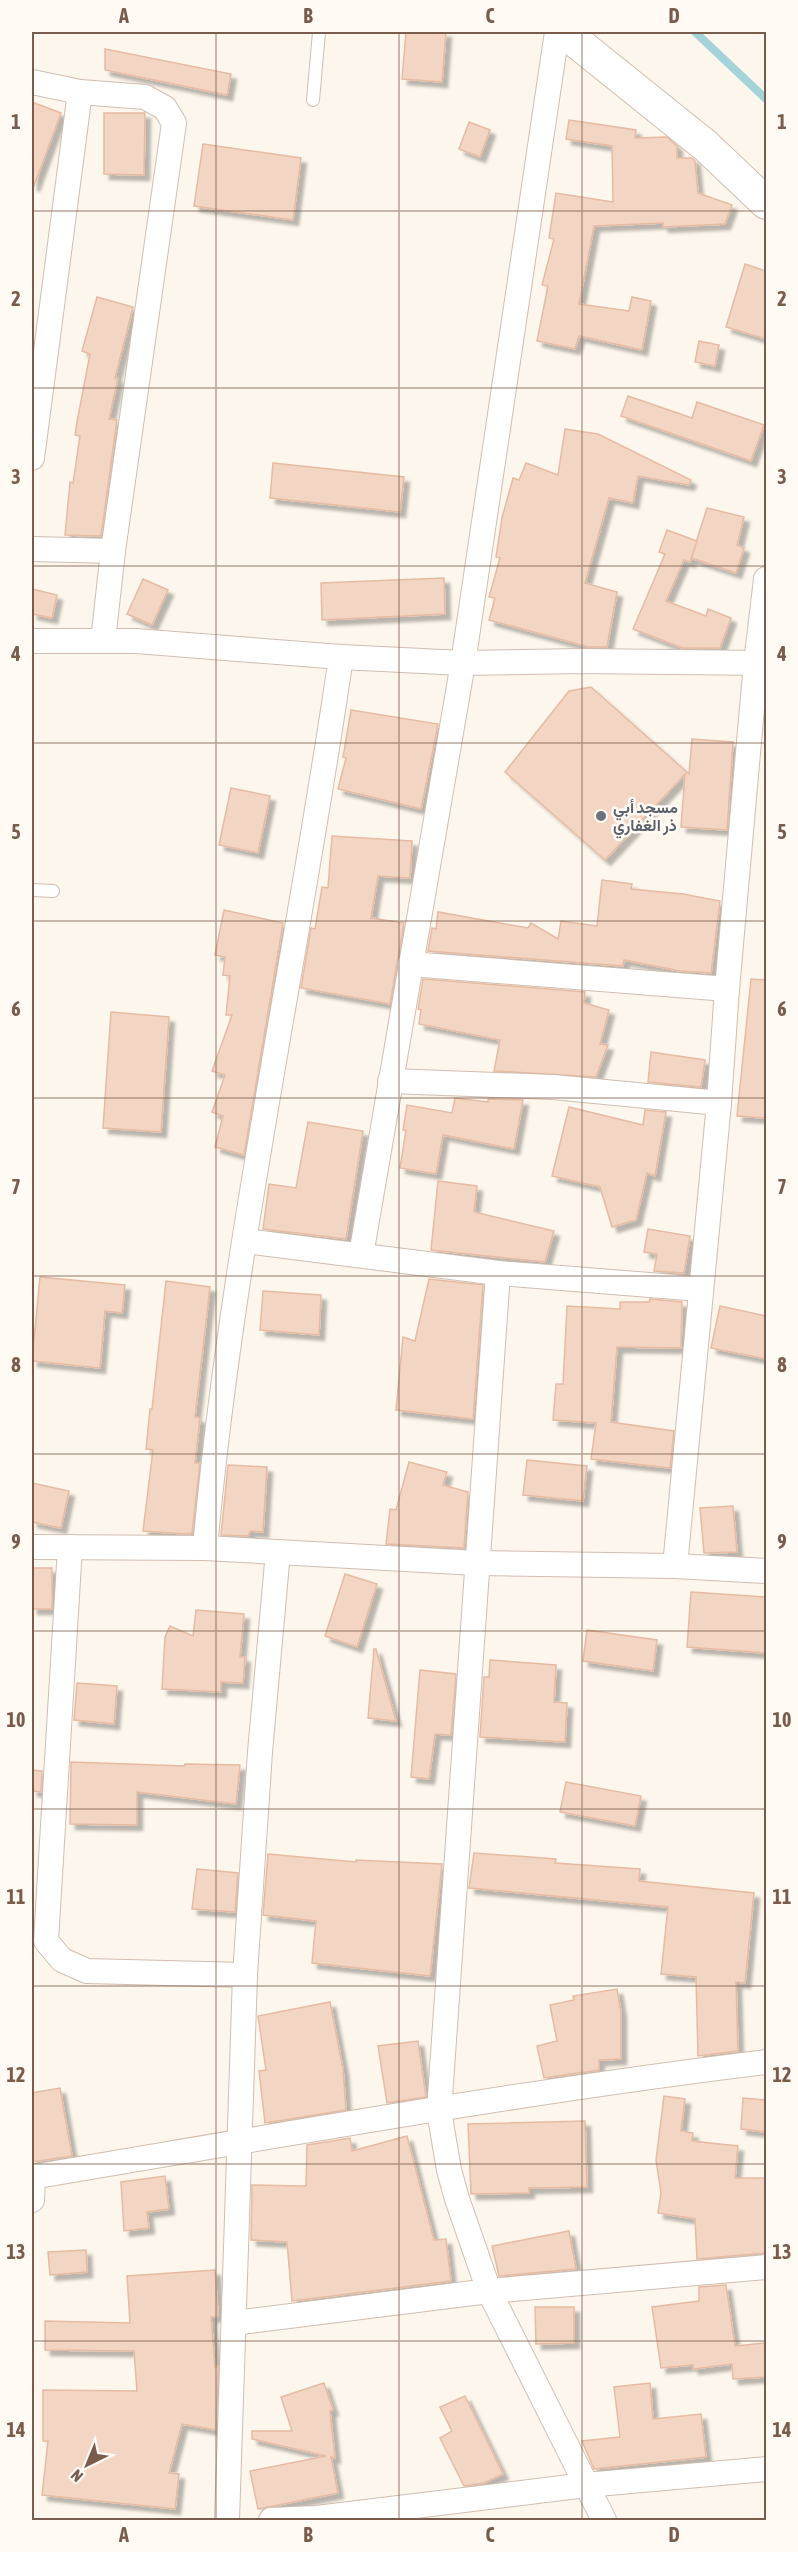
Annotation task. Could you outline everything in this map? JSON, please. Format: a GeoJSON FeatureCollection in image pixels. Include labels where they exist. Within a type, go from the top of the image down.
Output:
{"type":"FeatureCollection","features":[{"type":"Feature","properties":{"kind":"street"},"geometry":{"type":"LineString","coordinates":[[361,1255],[463,663],[557,32]]}},
{"type":"Feature","properties":{"kind":"street"},"geometry":{"type":"LineString","coordinates":[[564,32],[706,146],[766,203]]}},
{"type":"Feature","properties":{"kind":"street"},"geometry":{"type":"LineString","coordinates":[[32,82],[80,92],[145,97],[165,108],[174,123],[112,551],[103,641]]}},
{"type":"Feature","properties":{"kind":"street"},"geometry":{"type":"LineString","coordinates":[[32,458],[80,92]]}},
{"type":"Feature","properties":{"kind":"street"},"geometry":{"type":"LineString","coordinates":[[32,549],[112,551]]}},
{"type":"Feature","properties":{"kind":"street"},"geometry":{"type":"LineString","coordinates":[[675,1566],[719,1103],[727,989],[761,663],[766,579]]}},
{"type":"Feature","properties":{"kind":"street"},"geometry":{"type":"LineString","coordinates":[[32,641],[136,641],[340,657],[463,663],[580,661],[761,663]]}},
{"type":"Feature","properties":{"kind":"street"},"geometry":{"type":"LineString","coordinates":[[205,1548],[245,1241],[268,1090],[322,787],[340,657]]}},
{"type":"Feature","properties":{"kind":"street"},"geometry":{"type":"LineString","coordinates":[[410,964],[727,989]]}},
{"type":"Feature","properties":{"kind":"street"},"geometry":{"type":"LineString","coordinates":[[390,1081],[552,1088],[719,1103]]}},
{"type":"Feature","properties":{"kind":"street"},"geometry":{"type":"LineString","coordinates":[[245,1241],[498,1273],[700,1289]]}},
{"type":"Feature","properties":{"kind":"street"},"geometry":{"type":"LineString","coordinates":[[498,1273],[439,2111],[451,2180],[489,2291],[604,2520]]}},
{"type":"Feature","properties":{"kind":"street"},"geometry":{"type":"LineString","coordinates":[[32,1547],[205,1548],[477,1563],[675,1566],[766,1571]]}},
{"type":"Feature","properties":{"kind":"street"},"geometry":{"type":"LineString","coordinates":[[70,1547],[46,1941],[62,1960],[87,1971],[245,1974]]}},
{"type":"Feature","properties":{"kind":"street"},"geometry":{"type":"LineString","coordinates":[[227,2520],[245,1974],[260,1752],[278,1552]]}},
{"type":"Feature","properties":{"kind":"street"},"geometry":{"type":"LineString","coordinates":[[32,2184],[239,2140],[439,2111],[647,2077],[766,2062]]}},
{"type":"Feature","properties":{"kind":"street"},"geometry":{"type":"LineString","coordinates":[[234,2323],[489,2291],[766,2267]]}},
{"type":"Feature","properties":{"kind":"street"},"geometry":{"type":"LineString","coordinates":[[271,2520],[317,2519],[586,2486],[766,2469]]}},
{"type":"Feature","properties":{"kind":"lane"},"geometry":{"type":"LineString","coordinates":[[313,100],[319,32]]}},
{"type":"Feature","properties":{"kind":"lane"},"geometry":{"type":"LineString","coordinates":[[32,890],[53,891]]}},
{"type":"Feature","properties":{"kind":"building"},"geometry":{"type":"Polygon","coordinates":[[[406,32],[446,32],[442,82],[402,79],[406,32]]]}},
{"type":"Feature","properties":{"kind":"building"},"geometry":{"type":"Polygon","coordinates":[[[105,49],[231,74],[227,95],[105,70],[105,49]]]}},
{"type":"Feature","properties":{"kind":"building"},"geometry":{"type":"Polygon","coordinates":[[[32,102],[61,113],[34,186],[32,185],[32,102]]]}},
{"type":"Feature","properties":{"kind":"building"},"geometry":{"type":"Polygon","coordinates":[[[104,113],[145,113],[144,175],[104,174],[104,113]]]}},
{"type":"Feature","properties":{"kind":"building"},"geometry":{"type":"Polygon","coordinates":[[[569,120],[636,130],[635,138],[667,137],[677,146],[677,158],[692,158],[695,161],[698,193],[732,205],[725,224],[663,227],[663,223],[594,226],[579,304],[629,311],[632,297],[651,301],[642,350],[579,336],[575,349],[537,341],[548,286],[542,285],[554,239],[549,238],[556,193],[613,202],[612,146],[566,139],[569,120]]]}},
{"type":"Feature","properties":{"kind":"building"},"geometry":{"type":"Polygon","coordinates":[[[469,122],[490,130],[480,157],[459,149],[469,122]]]}},
{"type":"Feature","properties":{"kind":"building"},"geometry":{"type":"Polygon","coordinates":[[[203,144],[301,158],[293,220],[194,206],[203,144]]]}},
{"type":"Feature","properties":{"kind":"building"},"geometry":{"type":"Polygon","coordinates":[[[745,264],[766,271],[766,339],[726,327],[745,264]]]}},
{"type":"Feature","properties":{"kind":"building"},"geometry":{"type":"Polygon","coordinates":[[[97,297],[133,307],[115,378],[118,378],[109,419],[117,420],[101,536],[65,535],[70,482],[73,483],[80,436],[75,435],[90,354],[82,351],[97,297]]]}},
{"type":"Feature","properties":{"kind":"building"},"geometry":{"type":"Polygon","coordinates":[[[699,341],[719,345],[715,366],[695,362],[699,341]]]}},
{"type":"Feature","properties":{"kind":"building"},"geometry":{"type":"Polygon","coordinates":[[[628,396],[692,418],[697,402],[764,425],[751,461],[621,416],[628,396]]]}},
{"type":"Feature","properties":{"kind":"building"},"geometry":{"type":"Polygon","coordinates":[[[565,429],[598,434],[691,480],[689,485],[638,476],[633,503],[609,498],[585,583],[617,592],[607,647],[589,647],[489,620],[495,598],[489,597],[500,558],[496,557],[502,518],[513,478],[519,480],[526,463],[558,475],[565,429]]]}},
{"type":"Feature","properties":{"kind":"building"},"geometry":{"type":"Polygon","coordinates":[[[273,463],[404,477],[400,512],[270,498],[273,463]]]}},
{"type":"Feature","properties":{"kind":"building"},"geometry":{"type":"Polygon","coordinates":[[[707,508],[744,517],[737,545],[744,548],[736,573],[691,558],[707,508]]]}},
{"type":"Feature","properties":{"kind":"building"},"geometry":{"type":"Polygon","coordinates":[[[667,530],[697,541],[690,562],[684,560],[666,601],[706,616],[708,609],[731,618],[720,648],[682,648],[633,629],[665,554],[659,552],[667,530]]]}},
{"type":"Feature","properties":{"kind":"building"},"geometry":{"type":"Polygon","coordinates":[[[444,578],[445,614],[322,620],[321,583],[444,578]]]}},
{"type":"Feature","properties":{"kind":"building"},"geometry":{"type":"Polygon","coordinates":[[[143,579],[168,590],[152,625],[127,614],[143,579]]]}},
{"type":"Feature","properties":{"kind":"building"},"geometry":{"type":"Polygon","coordinates":[[[32,589],[57,595],[52,618],[32,614],[32,589]]]}},
{"type":"Feature","properties":{"kind":"building","name":"مسجد أبي ذر الغفاري"},"geometry":{"type":"Polygon","coordinates":[[[591,687],[689,774],[692,739],[733,742],[727,830],[681,827],[685,774],[605,860],[505,772],[569,691],[591,687]]]}},
{"type":"Feature","properties":{"kind":"building"},"geometry":{"type":"Polygon","coordinates":[[[351,710],[438,724],[421,809],[338,789],[346,758],[343,757],[351,710]]]}},
{"type":"Feature","properties":{"kind":"building"},"geometry":{"type":"Polygon","coordinates":[[[231,788],[270,796],[258,853],[219,845],[231,788]]]}},
{"type":"Feature","properties":{"kind":"building"},"geometry":{"type":"Polygon","coordinates":[[[332,836],[412,841],[410,878],[378,876],[371,918],[404,923],[390,1004],[301,988],[311,928],[315,929],[322,887],[328,888],[332,836]]]}},
{"type":"Feature","properties":{"kind":"building"},"geometry":{"type":"Polygon","coordinates":[[[602,880],[632,884],[631,889],[683,894],[720,901],[711,973],[680,971],[624,960],[623,966],[428,951],[432,928],[436,929],[438,912],[528,928],[531,923],[558,939],[561,921],[597,926],[602,880]]]}},
{"type":"Feature","properties":{"kind":"building"},"geometry":{"type":"Polygon","coordinates":[[[224,910],[283,923],[244,1155],[215,1147],[223,1116],[212,1112],[225,1075],[212,1071],[232,1015],[226,1015],[230,976],[223,975],[225,957],[215,955],[224,910]]]}},
{"type":"Feature","properties":{"kind":"building"},"geometry":{"type":"Polygon","coordinates":[[[423,979],[585,992],[584,1003],[609,1010],[600,1044],[608,1045],[596,1077],[494,1071],[500,1040],[419,1024],[421,1010],[418,1009],[423,979]]]}},
{"type":"Feature","properties":{"kind":"building"},"geometry":{"type":"Polygon","coordinates":[[[751,979],[766,980],[766,1118],[737,1116],[751,979]]]}},
{"type":"Feature","properties":{"kind":"building"},"geometry":{"type":"Polygon","coordinates":[[[111,1012],[169,1017],[161,1132],[103,1128],[111,1012]]]}},
{"type":"Feature","properties":{"kind":"building"},"geometry":{"type":"Polygon","coordinates":[[[651,1052],[705,1060],[701,1087],[648,1082],[651,1052]]]}},
{"type":"Feature","properties":{"kind":"building"},"geometry":{"type":"Polygon","coordinates":[[[455,1098],[488,1102],[488,1099],[523,1100],[514,1149],[443,1135],[436,1174],[400,1168],[407,1105],[452,1113],[455,1098]]]}},
{"type":"Feature","properties":{"kind":"building"},"geometry":{"type":"Polygon","coordinates":[[[569,1107],[643,1125],[645,1110],[666,1112],[655,1176],[647,1173],[636,1220],[612,1227],[600,1187],[552,1176],[569,1107]]]}},
{"type":"Feature","properties":{"kind":"building"},"geometry":{"type":"Polygon","coordinates":[[[308,1122],[363,1131],[346,1239],[263,1229],[269,1184],[296,1188],[308,1122]]]}},
{"type":"Feature","properties":{"kind":"building"},"geometry":{"type":"Polygon","coordinates":[[[438,1181],[477,1186],[474,1212],[554,1231],[545,1262],[431,1250],[438,1181]]]}},
{"type":"Feature","properties":{"kind":"building"},"geometry":{"type":"Polygon","coordinates":[[[648,1229],[690,1236],[684,1273],[654,1271],[657,1254],[644,1252],[648,1229]]]}},
{"type":"Feature","properties":{"kind":"building"},"geometry":{"type":"Polygon","coordinates":[[[40,1277],[125,1285],[122,1313],[105,1311],[100,1368],[32,1361],[40,1277]]]}},
{"type":"Feature","properties":{"kind":"building"},"geometry":{"type":"Polygon","coordinates":[[[429,1279],[483,1285],[473,1419],[396,1410],[403,1337],[415,1341],[429,1279]]]}},
{"type":"Feature","properties":{"kind":"building"},"geometry":{"type":"Polygon","coordinates":[[[166,1281],[210,1287],[195,1417],[200,1418],[195,1463],[200,1463],[192,1533],[186,1534],[143,1531],[153,1450],[146,1449],[166,1281]]]}},
{"type":"Feature","properties":{"kind":"building"},"geometry":{"type":"Polygon","coordinates":[[[263,1291],[321,1295],[319,1335],[260,1330],[263,1291]]]}},
{"type":"Feature","properties":{"kind":"building"},"geometry":{"type":"Polygon","coordinates":[[[650,1299],[682,1302],[681,1348],[617,1347],[611,1422],[674,1431],[670,1468],[591,1459],[596,1423],[553,1420],[556,1384],[563,1384],[567,1306],[620,1309],[620,1302],[649,1302],[650,1299]]]}},
{"type":"Feature","properties":{"kind":"building"},"geometry":{"type":"Polygon","coordinates":[[[720,1306],[766,1316],[766,1359],[711,1348],[720,1306]]]}},
{"type":"Feature","properties":{"kind":"building"},"geometry":{"type":"Polygon","coordinates":[[[527,1460],[587,1466],[583,1501],[523,1495],[527,1460]]]}},
{"type":"Feature","properties":{"kind":"building"},"geometry":{"type":"Polygon","coordinates":[[[409,1462],[447,1472],[443,1485],[468,1492],[464,1548],[386,1544],[390,1509],[396,1510],[409,1462]]]}},
{"type":"Feature","properties":{"kind":"building"},"geometry":{"type":"Polygon","coordinates":[[[228,1465],[267,1467],[263,1532],[250,1531],[248,1536],[221,1535],[228,1465]]]}},
{"type":"Feature","properties":{"kind":"building"},"geometry":{"type":"Polygon","coordinates":[[[32,1483],[69,1491],[61,1528],[32,1522],[32,1483]]]}},
{"type":"Feature","properties":{"kind":"building"},"geometry":{"type":"Polygon","coordinates":[[[733,1506],[737,1552],[704,1553],[700,1508],[733,1506]]]}},
{"type":"Feature","properties":{"kind":"building"},"geometry":{"type":"Polygon","coordinates":[[[32,1568],[52,1568],[52,1609],[32,1609],[32,1568]]]}},
{"type":"Feature","properties":{"kind":"building"},"geometry":{"type":"Polygon","coordinates":[[[345,1574],[377,1584],[357,1647],[325,1636],[345,1574]]]}},
{"type":"Feature","properties":{"kind":"building"},"geometry":{"type":"Polygon","coordinates":[[[691,1592],[766,1597],[766,1653],[687,1647],[691,1592]]]}},
{"type":"Feature","properties":{"kind":"building"},"geometry":{"type":"Polygon","coordinates":[[[196,1610],[244,1614],[240,1657],[245,1657],[243,1683],[221,1682],[221,1692],[162,1689],[165,1637],[170,1626],[193,1636],[196,1610]]]}},
{"type":"Feature","properties":{"kind":"building"},"geometry":{"type":"Polygon","coordinates":[[[587,1630],[657,1640],[653,1671],[583,1661],[587,1630]]]}},
{"type":"Feature","properties":{"kind":"building"},"geometry":{"type":"Polygon","coordinates":[[[374,1649],[376,1649],[396,1721],[368,1718],[374,1649]]]}},
{"type":"Feature","properties":{"kind":"building"},"geometry":{"type":"Polygon","coordinates":[[[490,1660],[556,1665],[554,1702],[567,1703],[565,1742],[480,1737],[484,1677],[489,1677],[490,1660]]]}},
{"type":"Feature","properties":{"kind":"building"},"geometry":{"type":"Polygon","coordinates":[[[420,1670],[456,1674],[451,1735],[435,1734],[429,1779],[411,1777],[420,1670]]]}},
{"type":"Feature","properties":{"kind":"building"},"geometry":{"type":"Polygon","coordinates":[[[77,1683],[117,1686],[114,1724],[74,1720],[77,1683]]]}},
{"type":"Feature","properties":{"kind":"building"},"geometry":{"type":"Polygon","coordinates":[[[71,1762],[184,1766],[185,1764],[240,1765],[236,1804],[137,1792],[137,1825],[70,1824],[71,1762]]]}},
{"type":"Feature","properties":{"kind":"building"},"geometry":{"type":"Polygon","coordinates":[[[32,1770],[42,1771],[41,1792],[32,1791],[32,1770]]]}},
{"type":"Feature","properties":{"kind":"building"},"geometry":{"type":"Polygon","coordinates":[[[566,1782],[641,1796],[635,1826],[560,1812],[566,1782]]]}},
{"type":"Feature","properties":{"kind":"building"},"geometry":{"type":"Polygon","coordinates":[[[474,1853],[556,1859],[555,1863],[640,1869],[639,1881],[754,1893],[745,1983],[736,1982],[738,2051],[698,2056],[696,1977],[661,1974],[668,1907],[469,1888],[474,1853]]]}},
{"type":"Feature","properties":{"kind":"building"},"geometry":{"type":"Polygon","coordinates":[[[268,1854],[356,1862],[356,1860],[442,1864],[430,1976],[312,1963],[316,1921],[263,1915],[268,1854]]]}},
{"type":"Feature","properties":{"kind":"building"},"geometry":{"type":"Polygon","coordinates":[[[197,1869],[238,1873],[235,1912],[192,1909],[197,1869]]]}},
{"type":"Feature","properties":{"kind":"building"},"geometry":{"type":"Polygon","coordinates":[[[617,1989],[621,2012],[621,2059],[599,2060],[599,2070],[544,2078],[537,2046],[557,2041],[550,2005],[574,2000],[573,1996],[617,1989]]]}},
{"type":"Feature","properties":{"kind":"building"},"geometry":{"type":"Polygon","coordinates":[[[330,2002],[343,2069],[346,2110],[265,2123],[259,2071],[266,2070],[258,2016],[330,2002]]]}},
{"type":"Feature","properties":{"kind":"building"},"geometry":{"type":"Polygon","coordinates":[[[418,2041],[426,2097],[387,2103],[378,2046],[418,2041]]]}},
{"type":"Feature","properties":{"kind":"building"},"geometry":{"type":"Polygon","coordinates":[[[60,2088],[72,2156],[32,2162],[32,2093],[60,2088]]]}},
{"type":"Feature","properties":{"kind":"building"},"geometry":{"type":"Polygon","coordinates":[[[664,2096],[685,2099],[681,2131],[693,2133],[692,2141],[738,2146],[735,2178],[766,2178],[766,2253],[697,2259],[695,2219],[658,2213],[661,2193],[656,2160],[664,2096]]]}},
{"type":"Feature","properties":{"kind":"building"},"geometry":{"type":"Polygon","coordinates":[[[743,2098],[766,2100],[766,2132],[741,2129],[743,2098]]]}},
{"type":"Feature","properties":{"kind":"building"},"geometry":{"type":"Polygon","coordinates":[[[585,2121],[587,2187],[529,2188],[529,2193],[471,2194],[468,2124],[585,2121]]]}},
{"type":"Feature","properties":{"kind":"building"},"geometry":{"type":"Polygon","coordinates":[[[407,2136],[434,2240],[446,2239],[451,2281],[292,2301],[287,2242],[251,2240],[252,2185],[306,2186],[307,2145],[350,2138],[352,2151],[407,2136]]]}},
{"type":"Feature","properties":{"kind":"building"},"geometry":{"type":"Polygon","coordinates":[[[165,2176],[169,2209],[147,2212],[149,2228],[124,2231],[121,2182],[165,2176]]]}},
{"type":"Feature","properties":{"kind":"building"},"geometry":{"type":"Polygon","coordinates":[[[569,2231],[576,2269],[499,2276],[492,2246],[569,2231]]]}},
{"type":"Feature","properties":{"kind":"building"},"geometry":{"type":"Polygon","coordinates":[[[86,2250],[87,2272],[50,2275],[48,2252],[86,2250]]]}},
{"type":"Feature","properties":{"kind":"building"},"geometry":{"type":"Polygon","coordinates":[[[215,2270],[218,2316],[211,2317],[215,2367],[218,2366],[216,2430],[182,2424],[169,2473],[179,2474],[175,2509],[42,2495],[48,2441],[43,2441],[43,2390],[137,2391],[134,2351],[45,2350],[45,2321],[130,2323],[127,2276],[215,2270]]]}},
{"type":"Feature","properties":{"kind":"building"},"geometry":{"type":"Polygon","coordinates":[[[726,2285],[735,2346],[766,2343],[766,2377],[733,2379],[732,2364],[693,2369],[693,2365],[661,2368],[652,2307],[699,2301],[699,2287],[726,2285]]]}},
{"type":"Feature","properties":{"kind":"building"},"geometry":{"type":"Polygon","coordinates":[[[535,2307],[574,2307],[574,2343],[536,2344],[535,2307]]]}},
{"type":"Feature","properties":{"kind":"building"},"geometry":{"type":"Polygon","coordinates":[[[324,2383],[333,2410],[330,2411],[335,2458],[331,2457],[338,2493],[258,2509],[250,2471],[326,2456],[252,2439],[252,2431],[292,2431],[281,2397],[324,2383]]]}},
{"type":"Feature","properties":{"kind":"building"},"geometry":{"type":"Polygon","coordinates":[[[650,2383],[653,2419],[701,2414],[706,2457],[594,2469],[582,2441],[620,2437],[614,2387],[650,2383]]]}},
{"type":"Feature","properties":{"kind":"building"},"geometry":{"type":"Polygon","coordinates":[[[465,2396],[503,2474],[484,2483],[464,2486],[440,2438],[452,2431],[440,2407],[465,2396]]]}},
{"type":"Feature","properties":{"kind":"waterway"},"geometry":{"type":"LineString","coordinates":[[695,32],[766,99]]}},
{"type":"Feature","properties":{"kind":"place","name":"مسجد أبي ذر الغفاري"},"geometry":{"type":"Point","coordinates":[601,816]}}]}
